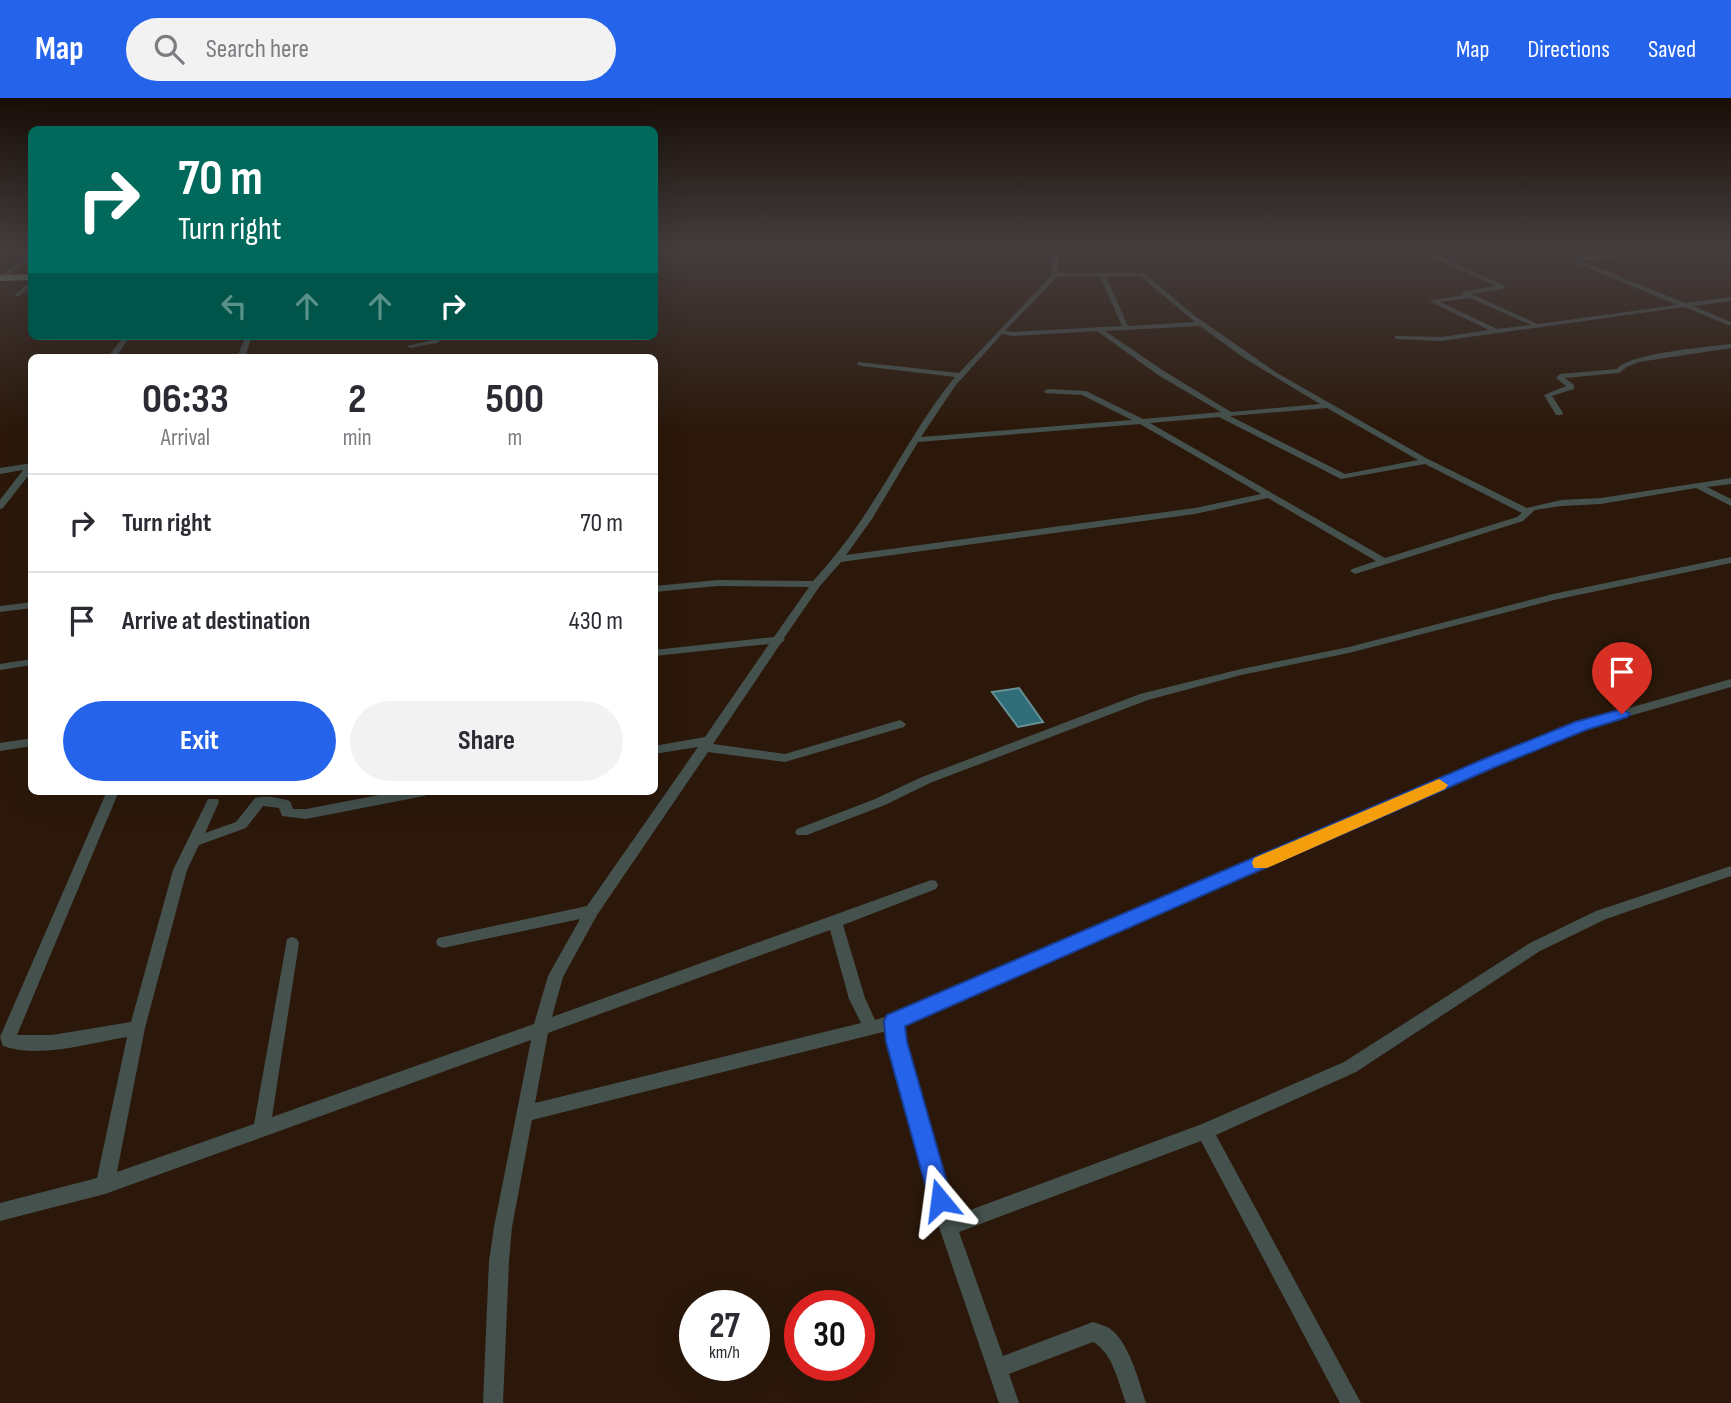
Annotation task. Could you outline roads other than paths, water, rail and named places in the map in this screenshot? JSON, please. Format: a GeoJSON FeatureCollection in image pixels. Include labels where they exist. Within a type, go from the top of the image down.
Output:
{"type":"FeatureCollection","features":[{"type":"Feature","properties":{"kind":"street"},"geometry":{"type":"LineString","coordinates":[[494,1403],[499,1261],[541,1028],[556,976],[592,911],[816,584],[839,559],[873,513],[959,375],[1023,309]]}},
{"type":"Feature","properties":{"kind":"street"},"geometry":{"type":"LineString","coordinates":[[1118,309],[1126,328]]}},
{"type":"Feature","properties":{"kind":"street"},"geometry":{"type":"LineString","coordinates":[[1182,309],[1250,360],[1327,406],[1425,461],[1528,512]]}},
{"type":"Feature","properties":{"kind":"street"},"geometry":{"type":"LineString","coordinates":[[1449,309],[1495,331]]}},
{"type":"Feature","properties":{"kind":"street"},"geometry":{"type":"LineString","coordinates":[[1500,309],[1537,325]]}},
{"type":"Feature","properties":{"kind":"street"},"geometry":{"type":"LineString","coordinates":[[1397,337],[1441,339],[1656,309]]}},
{"type":"Feature","properties":{"kind":"street"},"geometry":{"type":"LineString","coordinates":[[1694,309],[1731,324]]}},
{"type":"Feature","properties":{"kind":"street"},"geometry":{"type":"LineString","coordinates":[[1001,332],[1013,334],[1199,324]]}},
{"type":"Feature","properties":{"kind":"street"},"geometry":{"type":"LineString","coordinates":[[1098,329],[1225,415],[1344,477],[1425,461]]}},
{"type":"Feature","properties":{"kind":"street"},"geometry":{"type":"LineString","coordinates":[[410,346],[437,340]]}},
{"type":"Feature","properties":{"kind":"street"},"geometry":{"type":"LineString","coordinates":[[1559,413],[1548,395],[1571,387],[1560,378],[1563,376],[1619,371],[1624,365],[1638,360],[1731,346]]}},
{"type":"Feature","properties":{"kind":"street"},"geometry":{"type":"LineString","coordinates":[[862,363],[959,375]]}},
{"type":"Feature","properties":{"kind":"street"},"geometry":{"type":"LineString","coordinates":[[1048,391],[1083,393],[1143,422],[1384,562]]}},
{"type":"Feature","properties":{"kind":"street"},"geometry":{"type":"LineString","coordinates":[[917,440],[1327,406]]}},
{"type":"Feature","properties":{"kind":"street"},"geometry":{"type":"LineString","coordinates":[[0,471],[28,470]]}},
{"type":"Feature","properties":{"kind":"street"},"geometry":{"type":"LineString","coordinates":[[0,506],[28,471]]}},
{"type":"Feature","properties":{"kind":"street"},"geometry":{"type":"LineString","coordinates":[[1355,571],[1520,519],[1532,508],[1580,500],[1601,501],[1731,481]]}},
{"type":"Feature","properties":{"kind":"street"},"geometry":{"type":"LineString","coordinates":[[1699,486],[1731,503]]}},
{"type":"Feature","properties":{"kind":"street"},"geometry":{"type":"LineString","coordinates":[[839,559],[1195,511],[1270,495]]}},
{"type":"Feature","properties":{"kind":"street"},"geometry":{"type":"LineString","coordinates":[[802,832],[880,802],[926,780],[1144,697],[1241,672],[1349,650],[1553,597],[1731,560]]}},
{"type":"Feature","properties":{"kind":"street"},"geometry":{"type":"LineString","coordinates":[[658,589],[718,583],[816,584]]}},
{"type":"Feature","properties":{"kind":"street"},"geometry":{"type":"LineString","coordinates":[[0,609],[28,606]]}},
{"type":"Feature","properties":{"kind":"street"},"geometry":{"type":"LineString","coordinates":[[658,653],[779,640]]}},
{"type":"Feature","properties":{"kind":"street"},"geometry":{"type":"LineString","coordinates":[[0,667],[28,663]]}},
{"type":"Feature","properties":{"kind":"street"},"geometry":{"type":"LineString","coordinates":[[525,1114],[894,1021],[1557,735],[1731,683]]}},
{"type":"Feature","properties":{"kind":"street"},"geometry":{"type":"LineString","coordinates":[[658,750],[706,744],[785,758],[900,724]]}},
{"type":"Feature","properties":{"kind":"street"},"geometry":{"type":"LineString","coordinates":[[0,747],[28,743]]}},
{"type":"Feature","properties":{"kind":"street"},"geometry":{"type":"LineString","coordinates":[[111,795],[8,1037],[9,1041],[15,1044],[35,1044],[137,1028]]}},
{"type":"Feature","properties":{"kind":"street"},"geometry":{"type":"LineString","coordinates":[[193,842],[241,825],[263,796],[285,804],[287,813],[306,814],[403,795]]}},
{"type":"Feature","properties":{"kind":"street"},"geometry":{"type":"LineString","coordinates":[[105,1185],[137,1028],[180,870],[213,802]]}},
{"type":"Feature","properties":{"kind":"street"},"geometry":{"type":"LineString","coordinates":[[948,1227],[1205,1130],[1350,1068],[1546,941],[1601,915],[1731,871]]}},
{"type":"Feature","properties":{"kind":"street"},"geometry":{"type":"LineString","coordinates":[[0,1212],[105,1185],[835,923],[931,885]]}},
{"type":"Feature","properties":{"kind":"street"},"geometry":{"type":"LineString","coordinates":[[443,942],[592,911]]}},
{"type":"Feature","properties":{"kind":"street"},"geometry":{"type":"LineString","coordinates":[[835,923],[857,999],[872,1028]]}},
{"type":"Feature","properties":{"kind":"street"},"geometry":{"type":"LineString","coordinates":[[262,1129],[292,943]]}},
{"type":"Feature","properties":{"kind":"street"},"geometry":{"type":"LineString","coordinates":[[894,1021],[896,1042],[948,1227],[1009,1403]]}},
{"type":"Feature","properties":{"kind":"street"},"geometry":{"type":"LineString","coordinates":[[1205,1130],[1351,1403]]}},
{"type":"Feature","properties":{"kind":"street"},"geometry":{"type":"LineString","coordinates":[[997,1368],[1093,1332],[1101,1332],[1115,1349],[1136,1403]]}},
{"type":"Feature","properties":{"kind":"water"},"geometry":{"type":"Polygon","coordinates":[[[1019,688],[1043,722],[1018,727],[992,692],[1019,688]]]}}]}
